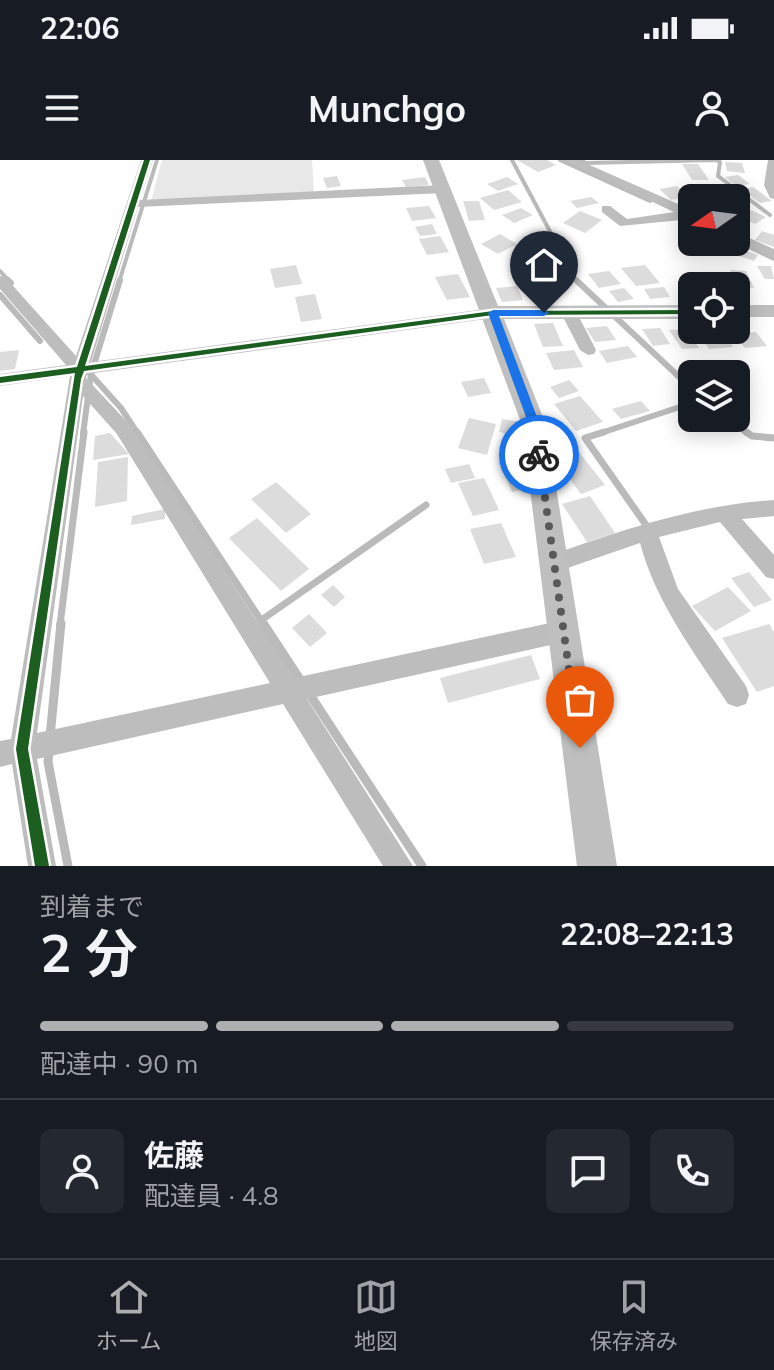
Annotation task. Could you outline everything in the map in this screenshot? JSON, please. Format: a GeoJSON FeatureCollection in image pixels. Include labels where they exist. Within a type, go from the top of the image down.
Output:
{"type":"FeatureCollection","features":[{"type":"Feature","properties":{"kind":"main road"},"geometry":{"type":"LineString","coordinates":[[431,160],[534,425],[597,866]]}},
{"type":"Feature","properties":{"kind":"main road"},"geometry":{"type":"LineString","coordinates":[[750,311],[774,311]]}},
{"type":"Feature","properties":{"kind":"main road"},"geometry":{"type":"LineString","coordinates":[[493,313],[678,312]]}},
{"type":"Feature","properties":{"kind":"street"},"geometry":{"type":"LineString","coordinates":[[42,866],[11,752],[77,374],[147,160]]}},
{"type":"Feature","properties":{"kind":"street"},"geometry":{"type":"LineString","coordinates":[[569,160],[678,209]]}},
{"type":"Feature","properties":{"kind":"street"},"geometry":{"type":"LineString","coordinates":[[774,160],[770,185],[774,195]]}},
{"type":"Feature","properties":{"kind":"street"},"geometry":{"type":"LineString","coordinates":[[132,204],[443,189]]}},
{"type":"Feature","properties":{"kind":"street"},"geometry":{"type":"LineString","coordinates":[[606,209],[625,223],[678,216]]}},
{"type":"Feature","properties":{"kind":"street"},"geometry":{"type":"LineString","coordinates":[[750,243],[774,254]]}},
{"type":"Feature","properties":{"kind":"street"},"geometry":{"type":"LineString","coordinates":[[0,280],[123,429],[399,866]]}},
{"type":"Feature","properties":{"kind":"street"},"geometry":{"type":"LineString","coordinates":[[0,380],[77,374],[493,313]]}},
{"type":"Feature","properties":{"kind":"street"},"geometry":{"type":"LineString","coordinates":[[569,313],[588,350]]}},
{"type":"Feature","properties":{"kind":"street"},"geometry":{"type":"LineString","coordinates":[[556,563],[647,532],[737,509],[774,508]]}},
{"type":"Feature","properties":{"kind":"street"},"geometry":{"type":"LineString","coordinates":[[725,514],[774,570]]}},
{"type":"Feature","properties":{"kind":"street"},"geometry":{"type":"LineString","coordinates":[[647,532],[659,574],[670,596],[737,695]]}},
{"type":"Feature","properties":{"kind":"street"},"geometry":{"type":"LineString","coordinates":[[11,752],[564,631]]}},
{"type":"Feature","properties":{"kind":"shaded area"},"geometry":{"type":"Polygon","coordinates":[[[162,160],[312,160],[314,193],[151,201],[162,160]]]}},
{"type":"Feature","properties":{"kind":"building"},"geometry":{"type":"Polygon","coordinates":[[[517,160],[547,160],[556,165],[538,172],[517,160]]]}},
{"type":"Feature","properties":{"kind":"building"},"geometry":{"type":"Polygon","coordinates":[[[725,162],[742,163],[745,173],[727,171],[725,162]]]}},
{"type":"Feature","properties":{"kind":"building"},"geometry":{"type":"Polygon","coordinates":[[[682,164],[698,164],[709,180],[692,180],[682,164]]]}},
{"type":"Feature","properties":{"kind":"building"},"geometry":{"type":"Polygon","coordinates":[[[738,175],[750,184],[734,184],[725,177],[738,175]]]}},
{"type":"Feature","properties":{"kind":"building"},"geometry":{"type":"Polygon","coordinates":[[[337,176],[341,186],[327,188],[323,178],[337,176]]]}},
{"type":"Feature","properties":{"kind":"building"},"geometry":{"type":"Polygon","coordinates":[[[425,177],[429,185],[406,187],[402,180],[425,177]]]}},
{"type":"Feature","properties":{"kind":"building"},"geometry":{"type":"Polygon","coordinates":[[[507,177],[518,184],[498,191],[487,184],[507,177]]]}},
{"type":"Feature","properties":{"kind":"building"},"geometry":{"type":"Polygon","coordinates":[[[677,186],[678,199],[671,200],[659,189],[677,186]]]}},
{"type":"Feature","properties":{"kind":"building"},"geometry":{"type":"Polygon","coordinates":[[[750,188],[772,201],[760,203],[750,196],[750,188]]]}},
{"type":"Feature","properties":{"kind":"building"},"geometry":{"type":"Polygon","coordinates":[[[508,190],[522,202],[494,210],[480,198],[508,190]]]}},
{"type":"Feature","properties":{"kind":"building"},"geometry":{"type":"Polygon","coordinates":[[[591,197],[599,203],[577,208],[570,201],[591,197]]]}},
{"type":"Feature","properties":{"kind":"building"},"geometry":{"type":"Polygon","coordinates":[[[463,201],[479,201],[485,220],[469,221],[463,201]]]}},
{"type":"Feature","properties":{"kind":"building"},"geometry":{"type":"Polygon","coordinates":[[[429,206],[436,218],[412,221],[406,208],[429,206]]]}},
{"type":"Feature","properties":{"kind":"building"},"geometry":{"type":"Polygon","coordinates":[[[521,208],[533,215],[514,223],[502,215],[521,208]]]}},
{"type":"Feature","properties":{"kind":"building"},"geometry":{"type":"Polygon","coordinates":[[[580,211],[602,220],[585,233],[563,223],[580,211]]]}},
{"type":"Feature","properties":{"kind":"building"},"geometry":{"type":"Polygon","coordinates":[[[750,211],[766,217],[755,224],[750,222],[750,211]]]}},
{"type":"Feature","properties":{"kind":"building"},"geometry":{"type":"Polygon","coordinates":[[[432,224],[437,234],[420,236],[415,227],[432,224]]]}},
{"type":"Feature","properties":{"kind":"building"},"geometry":{"type":"Polygon","coordinates":[[[762,231],[774,235],[774,247],[755,240],[762,231]]]}},
{"type":"Feature","properties":{"kind":"building"},"geometry":{"type":"Polygon","coordinates":[[[500,234],[517,244],[498,254],[481,244],[500,234]]]}},
{"type":"Feature","properties":{"kind":"building"},"geometry":{"type":"Polygon","coordinates":[[[440,236],[449,252],[427,255],[419,239],[440,236]]]}},
{"type":"Feature","properties":{"kind":"building"},"geometry":{"type":"Polygon","coordinates":[[[545,244],[570,280],[546,283],[522,248],[545,244]]]}},
{"type":"Feature","properties":{"kind":"building"},"geometry":{"type":"Polygon","coordinates":[[[750,252],[758,255],[754,261],[739,256],[750,256],[750,252]]]}},
{"type":"Feature","properties":{"kind":"building"},"geometry":{"type":"Polygon","coordinates":[[[296,265],[302,284],[275,288],[270,269],[296,265]]]}},
{"type":"Feature","properties":{"kind":"building"},"geometry":{"type":"Polygon","coordinates":[[[645,265],[660,283],[636,286],[621,268],[645,265]]]}},
{"type":"Feature","properties":{"kind":"building"},"geometry":{"type":"Polygon","coordinates":[[[757,266],[771,266],[774,279],[765,279],[757,266]]]}},
{"type":"Feature","properties":{"kind":"building"},"geometry":{"type":"Polygon","coordinates":[[[609,271],[621,284],[599,288],[588,274],[609,271]]]}},
{"type":"Feature","properties":{"kind":"building"},"geometry":{"type":"Polygon","coordinates":[[[458,274],[470,297],[447,300],[435,277],[458,274]]]}},
{"type":"Feature","properties":{"kind":"building"},"geometry":{"type":"Polygon","coordinates":[[[517,286],[523,300],[502,302],[496,288],[517,286]]]}},
{"type":"Feature","properties":{"kind":"building"},"geometry":{"type":"Polygon","coordinates":[[[664,287],[670,297],[650,299],[644,289],[664,287]]]}},
{"type":"Feature","properties":{"kind":"building"},"geometry":{"type":"Polygon","coordinates":[[[624,288],[634,299],[618,302],[609,291],[624,288]]]}},
{"type":"Feature","properties":{"kind":"building"},"geometry":{"type":"Polygon","coordinates":[[[315,294],[322,319],[301,322],[295,297],[315,294]]]}},
{"type":"Feature","properties":{"kind":"building"},"geometry":{"type":"Polygon","coordinates":[[[553,323],[563,346],[543,347],[534,324],[553,323]]]}},
{"type":"Feature","properties":{"kind":"building"},"geometry":{"type":"Polygon","coordinates":[[[607,326],[616,340],[595,342],[586,328],[607,326]]]}},
{"type":"Feature","properties":{"kind":"building"},"geometry":{"type":"Polygon","coordinates":[[[660,328],[670,344],[653,346],[642,329],[660,328]]]}},
{"type":"Feature","properties":{"kind":"building"},"geometry":{"type":"Polygon","coordinates":[[[678,329],[678,343],[669,330],[678,329]]]}},
{"type":"Feature","properties":{"kind":"building"},"geometry":{"type":"Polygon","coordinates":[[[756,332],[767,346],[745,348],[742,344],[750,344],[750,333],[756,332]]]}},
{"type":"Feature","properties":{"kind":"building"},"geometry":{"type":"Polygon","coordinates":[[[679,344],[696,344],[699,348],[682,349],[679,344]]]}},
{"type":"Feature","properties":{"kind":"building"},"geometry":{"type":"Polygon","coordinates":[[[706,344],[731,344],[733,347],[709,349],[706,344]]]}},
{"type":"Feature","properties":{"kind":"building"},"geometry":{"type":"Polygon","coordinates":[[[628,346],[637,357],[607,363],[599,351],[628,346]]]}},
{"type":"Feature","properties":{"kind":"building"},"geometry":{"type":"Polygon","coordinates":[[[19,350],[15,369],[0,371],[0,352],[19,350]]]}},
{"type":"Feature","properties":{"kind":"building"},"geometry":{"type":"Polygon","coordinates":[[[574,350],[583,367],[554,370],[546,353],[574,350]]]}},
{"type":"Feature","properties":{"kind":"building"},"geometry":{"type":"Polygon","coordinates":[[[484,378],[491,393],[468,397],[461,382],[484,378]]]}},
{"type":"Feature","properties":{"kind":"building"},"geometry":{"type":"Polygon","coordinates":[[[569,380],[579,391],[559,398],[550,387],[569,380]]]}},
{"type":"Feature","properties":{"kind":"building"},"geometry":{"type":"Polygon","coordinates":[[[580,396],[603,422],[576,431],[554,404],[580,396]]]}},
{"type":"Feature","properties":{"kind":"building"},"geometry":{"type":"Polygon","coordinates":[[[641,401],[650,411],[621,419],[612,409],[641,401]]]}},
{"type":"Feature","properties":{"kind":"building"},"geometry":{"type":"Polygon","coordinates":[[[469,418],[496,424],[487,455],[458,448],[469,418]]]}},
{"type":"Feature","properties":{"kind":"building"},"geometry":{"type":"Polygon","coordinates":[[[502,419],[520,422],[518,436],[499,432],[502,419]]]}},
{"type":"Feature","properties":{"kind":"building"},"geometry":{"type":"Polygon","coordinates":[[[110,433],[129,454],[93,460],[95,436],[110,433]]]}},
{"type":"Feature","properties":{"kind":"building"},"geometry":{"type":"Polygon","coordinates":[[[505,439],[522,441],[521,451],[504,449],[505,439]]]}},
{"type":"Feature","properties":{"kind":"building"},"geometry":{"type":"Polygon","coordinates":[[[574,446],[605,485],[581,494],[551,454],[574,446]]]}},
{"type":"Feature","properties":{"kind":"building"},"geometry":{"type":"Polygon","coordinates":[[[128,457],[127,501],[95,507],[98,462],[128,457]]]}},
{"type":"Feature","properties":{"kind":"building"},"geometry":{"type":"Polygon","coordinates":[[[469,464],[475,478],[451,483],[445,469],[469,464]]]}},
{"type":"Feature","properties":{"kind":"building"},"geometry":{"type":"Polygon","coordinates":[[[519,475],[525,489],[512,492],[506,478],[519,475]]]}},
{"type":"Feature","properties":{"kind":"building"},"geometry":{"type":"Polygon","coordinates":[[[484,478],[499,510],[473,516],[458,483],[484,478]]]}},
{"type":"Feature","properties":{"kind":"building"},"geometry":{"type":"Polygon","coordinates":[[[276,482],[311,514],[286,533],[251,499],[276,482]]]}},
{"type":"Feature","properties":{"kind":"building"},"geometry":{"type":"Polygon","coordinates":[[[590,496],[615,533],[587,542],[562,504],[590,496]]]}},
{"type":"Feature","properties":{"kind":"building"},"geometry":{"type":"Polygon","coordinates":[[[165,509],[165,519],[131,525],[132,516],[165,509]]]}},
{"type":"Feature","properties":{"kind":"building"},"geometry":{"type":"Polygon","coordinates":[[[257,518],[309,569],[281,591],[229,538],[257,518]]]}},
{"type":"Feature","properties":{"kind":"building"},"geometry":{"type":"Polygon","coordinates":[[[501,523],[516,557],[484,564],[470,529],[501,523]]]}},
{"type":"Feature","properties":{"kind":"building"},"geometry":{"type":"Polygon","coordinates":[[[749,572],[772,600],[754,607],[731,578],[749,572]]]}},
{"type":"Feature","properties":{"kind":"building"},"geometry":{"type":"Polygon","coordinates":[[[333,585],[345,597],[334,607],[321,595],[333,585]]]}},
{"type":"Feature","properties":{"kind":"building"},"geometry":{"type":"Polygon","coordinates":[[[728,587],[751,611],[715,631],[692,606],[728,587]]]}},
{"type":"Feature","properties":{"kind":"building"},"geometry":{"type":"Polygon","coordinates":[[[309,614],[327,633],[310,647],[292,628],[309,614]]]}},
{"type":"Feature","properties":{"kind":"building"},"geometry":{"type":"Polygon","coordinates":[[[769,624],[774,632],[774,686],[757,692],[722,638],[769,624]]]}},
{"type":"Feature","properties":{"kind":"building"},"geometry":{"type":"Polygon","coordinates":[[[531,655],[540,679],[448,703],[440,678],[531,655]]]}},
{"type":"Feature","properties":{"kind":"waterway"},"geometry":{"type":"LineString","coordinates":[[119,282],[157,160]]}},
{"type":"Feature","properties":{"kind":"waterway"},"geometry":{"type":"LineString","coordinates":[[512,160],[577,282]]}},
{"type":"Feature","properties":{"kind":"waterway"},"geometry":{"type":"LineString","coordinates":[[560,160],[650,201]]}},
{"type":"Feature","properties":{"kind":"waterway"},"geometry":{"type":"LineString","coordinates":[[580,160],[586,163],[716,160],[720,162],[718,176],[770,215]]}},
{"type":"Feature","properties":{"kind":"waterway"},"geometry":{"type":"LineString","coordinates":[[750,248],[774,259]]}},
{"type":"Feature","properties":{"kind":"waterway"},"geometry":{"type":"LineString","coordinates":[[0,271],[10,282]]}},
{"type":"Feature","properties":{"kind":"waterway"},"geometry":{"type":"LineString","coordinates":[[91,375],[120,280]]}},
{"type":"Feature","properties":{"kind":"waterway"},"geometry":{"type":"LineString","coordinates":[[576,280],[678,376]]}},
{"type":"Feature","properties":{"kind":"waterway"},"geometry":{"type":"LineString","coordinates":[[0,295],[40,341]]}},
{"type":"Feature","properties":{"kind":"waterway"},"geometry":{"type":"LineString","coordinates":[[85,368],[91,375]]}},
{"type":"Feature","properties":{"kind":"waterway"},"geometry":{"type":"LineString","coordinates":[[83,434],[91,375]]}},
{"type":"Feature","properties":{"kind":"waterway"},"geometry":{"type":"LineString","coordinates":[[91,375],[121,408],[138,434]]}},
{"type":"Feature","properties":{"kind":"waterway"},"geometry":{"type":"LineString","coordinates":[[598,434],[678,408]]}},
{"type":"Feature","properties":{"kind":"waterway"},"geometry":{"type":"LineString","coordinates":[[60,625],[84,432]]}},
{"type":"Feature","properties":{"kind":"waterway"},"geometry":{"type":"LineString","coordinates":[[137,432],[261,620]]}},
{"type":"Feature","properties":{"kind":"waterway"},"geometry":{"type":"LineString","coordinates":[[604,432],[585,438],[646,525]]}},
{"type":"Feature","properties":{"kind":"waterway"},"geometry":{"type":"LineString","coordinates":[[749,434],[774,438]]}},
{"type":"Feature","properties":{"kind":"waterway"},"geometry":{"type":"LineString","coordinates":[[261,620],[426,505]]}},
{"type":"Feature","properties":{"kind":"waterway"},"geometry":{"type":"LineString","coordinates":[[261,620],[264,625]]}},
{"type":"Feature","properties":{"kind":"waterway"},"geometry":{"type":"LineString","coordinates":[[50,737],[61,623]]}},
{"type":"Feature","properties":{"kind":"waterway"},"geometry":{"type":"LineString","coordinates":[[263,623],[422,866]]}},
{"type":"Feature","properties":{"kind":"waterway"},"geometry":{"type":"LineString","coordinates":[[49,750],[48,762],[68,866]]}},
{"type":"Feature","properties":{"kind":"cycle path"},"geometry":{"type":"LineString","coordinates":[[42,866],[22,749],[77,379],[147,160]]}},
{"type":"Feature","properties":{"kind":"cycle path"},"geometry":{"type":"LineString","coordinates":[[0,380],[493,313],[678,312]]}},
{"type":"Feature","properties":{"kind":"way so far"},"geometry":{"type":"LineString","coordinates":[[539,455],[580,748]]}},
{"type":"Feature","properties":{"kind":"route"},"geometry":{"type":"LineString","coordinates":[[539,455],[534,425],[493,313],[544,313]]}}]}
